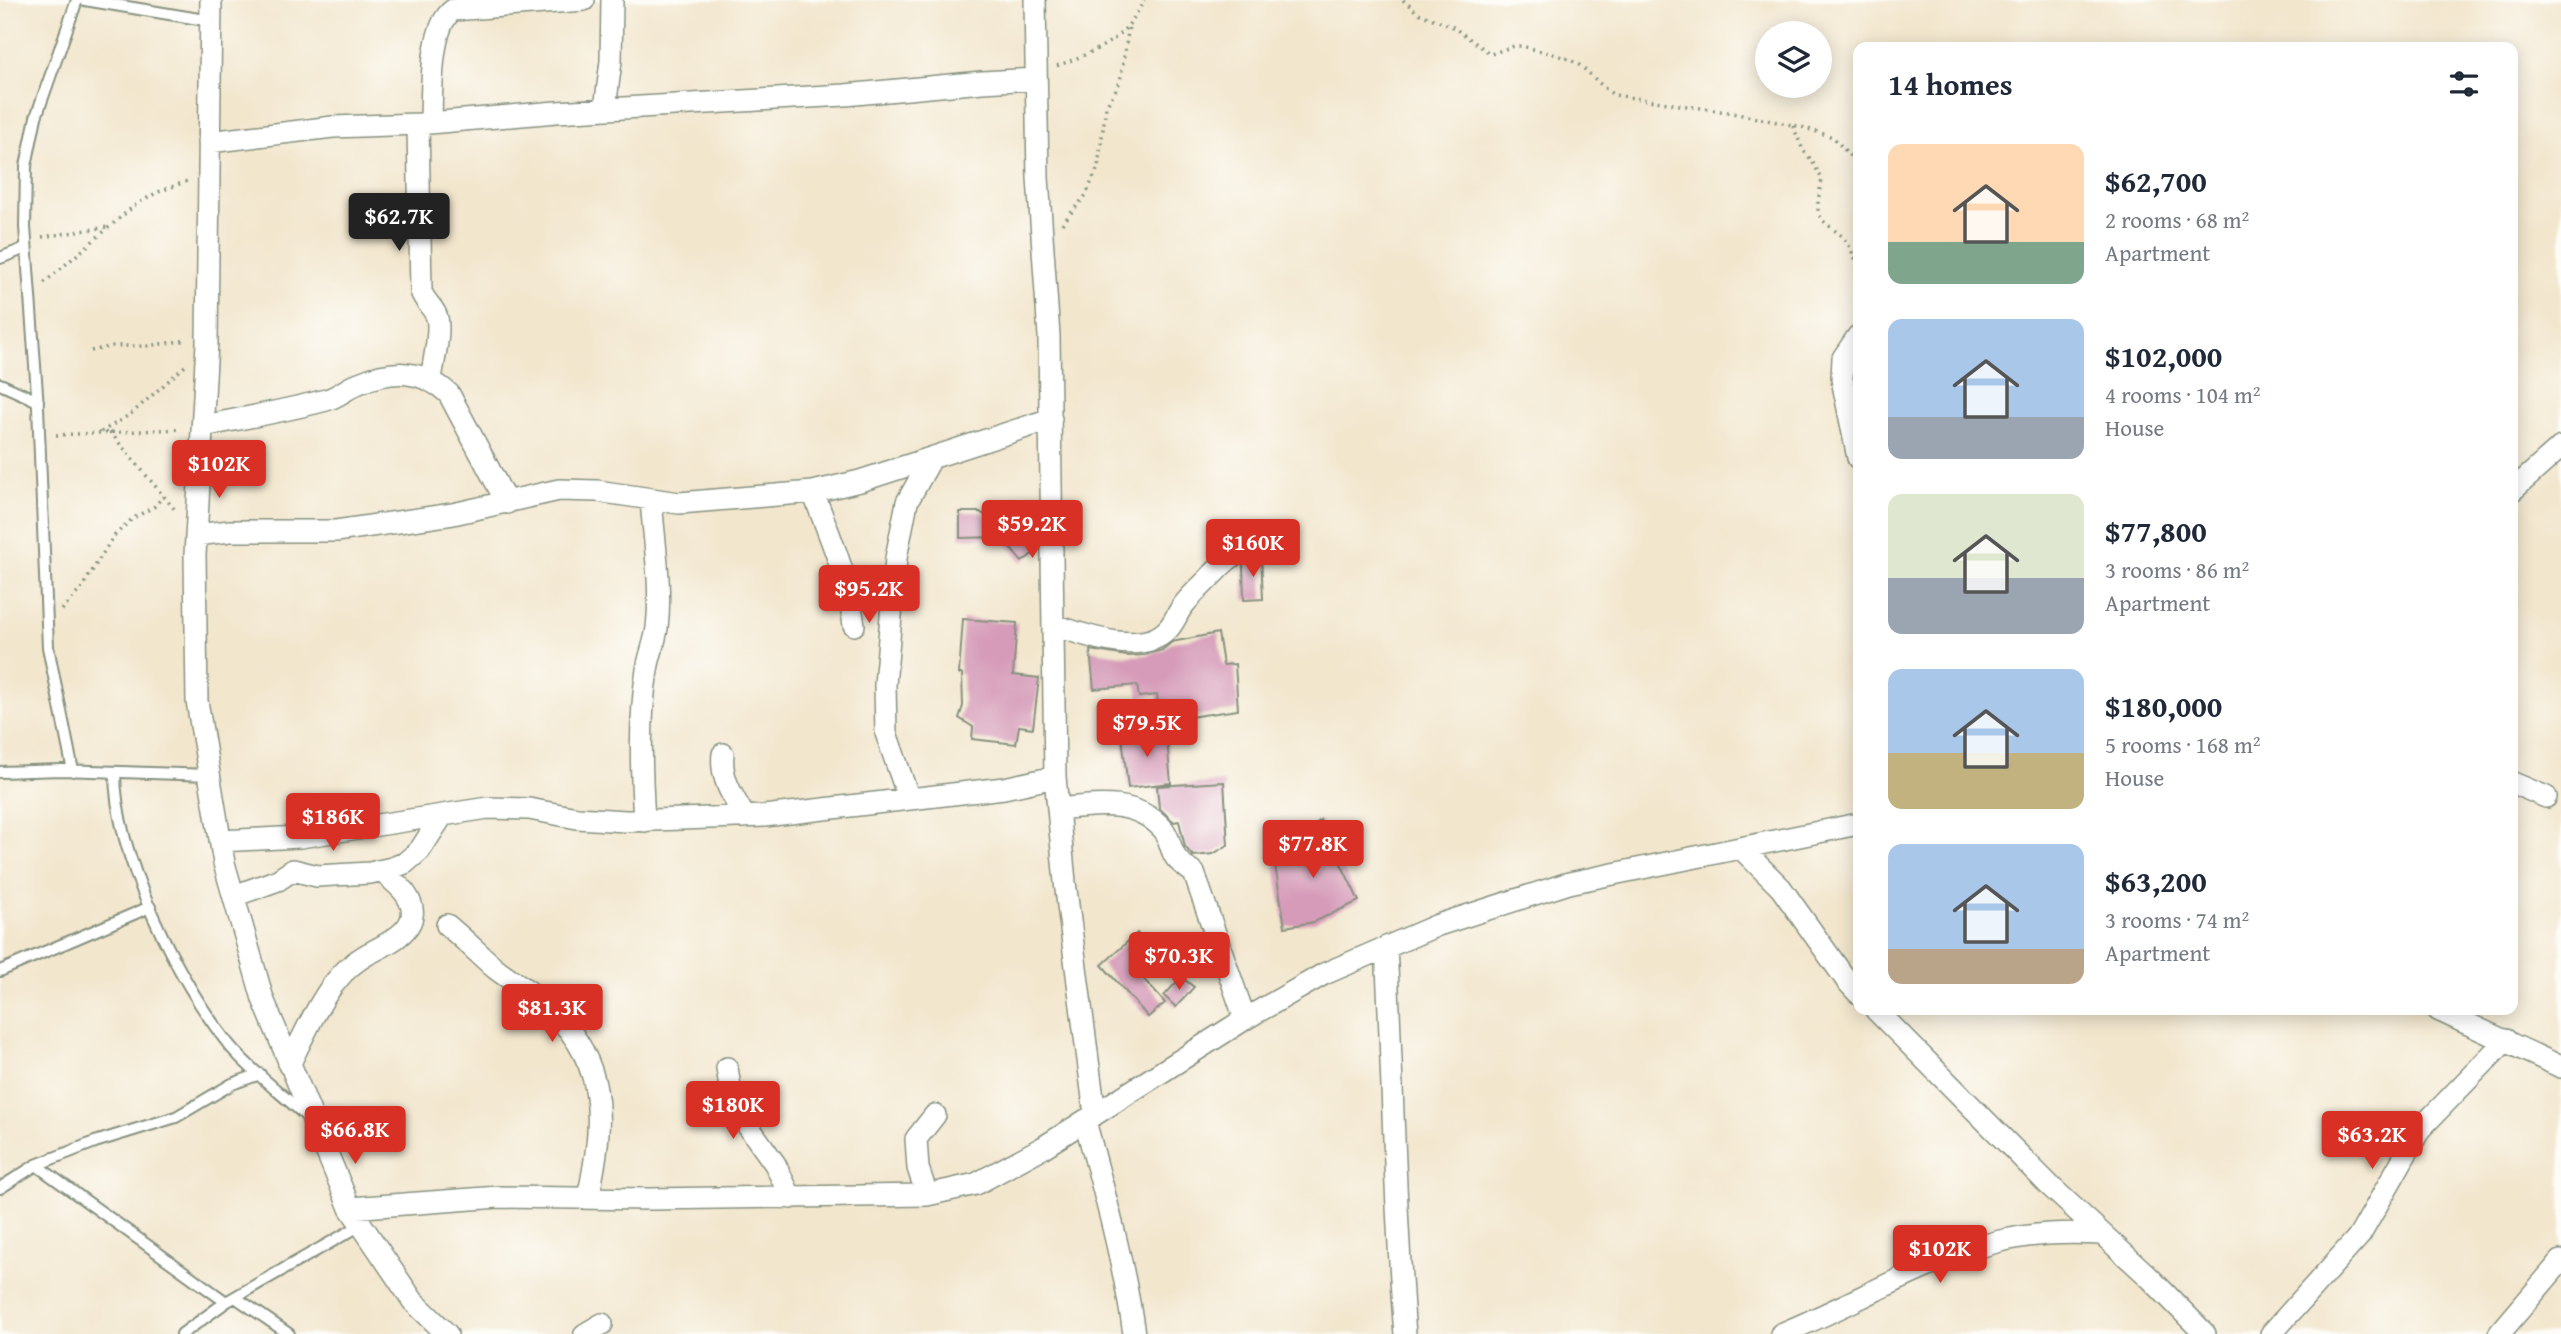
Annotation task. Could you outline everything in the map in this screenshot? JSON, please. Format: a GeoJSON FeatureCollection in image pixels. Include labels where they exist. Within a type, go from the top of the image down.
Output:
{"type":"FeatureCollection","features":[{"type":"Feature","properties":{"kind":"street"},"geometry":{"type":"LineString","coordinates":[[431,379],[439,326],[436,313],[423,299],[421,291],[425,123],[439,30],[445,15],[453,10],[584,0]]}},
{"type":"Feature","properties":{"kind":"street"},"geometry":{"type":"LineString","coordinates":[[605,109],[611,61],[612,0]]}},
{"type":"Feature","properties":{"kind":"street"},"geometry":{"type":"LineString","coordinates":[[1035,0],[1038,178],[1049,336],[1055,777],[1090,1118],[1130,1306],[1133,1334]]}},
{"type":"Feature","properties":{"kind":"street"},"geometry":{"type":"LineString","coordinates":[[211,11],[207,340],[196,533],[197,701],[220,841],[263,999],[313,1122],[356,1217],[413,1301],[447,1334]]}},
{"type":"Feature","properties":{"kind":"street"},"geometry":{"type":"LineString","coordinates":[[209,142],[333,127],[845,95],[1036,76]]}},
{"type":"Feature","properties":{"kind":"street"},"geometry":{"type":"LineString","coordinates":[[1853,343],[1843,358],[1842,379],[1853,433]]}},
{"type":"Feature","properties":{"kind":"street"},"geometry":{"type":"LineString","coordinates":[[203,427],[332,399],[357,383],[376,377],[400,373],[420,375],[431,379],[449,394],[507,503]]}},
{"type":"Feature","properties":{"kind":"street"},"geometry":{"type":"LineString","coordinates":[[196,533],[336,531],[507,503],[559,490],[597,491],[679,503],[813,492],[932,459],[1051,419]]}},
{"type":"Feature","properties":{"kind":"street"},"geometry":{"type":"LineString","coordinates":[[2518,486],[2561,447]]}},
{"type":"Feature","properties":{"kind":"street"},"geometry":{"type":"LineString","coordinates":[[909,799],[886,733],[885,685],[895,558],[907,502],[932,459]]}},
{"type":"Feature","properties":{"kind":"street"},"geometry":{"type":"LineString","coordinates":[[813,492],[840,558],[854,625]]}},
{"type":"Feature","properties":{"kind":"street"},"geometry":{"type":"LineString","coordinates":[[644,821],[640,768],[643,719],[647,670],[657,630],[659,592],[651,499]]}},
{"type":"Feature","properties":{"kind":"street"},"geometry":{"type":"LineString","coordinates":[[1054,625],[1090,638],[1134,643],[1154,640],[1167,630],[1183,606],[1226,560],[1241,551]]}},
{"type":"Feature","properties":{"kind":"street"},"geometry":{"type":"LineString","coordinates":[[723,754],[726,782],[745,817]]}},
{"type":"Feature","properties":{"kind":"street"},"geometry":{"type":"LineString","coordinates":[[220,841],[300,837],[488,808],[529,810],[577,818],[644,821],[745,817],[1004,788],[1055,777]]}},
{"type":"Feature","properties":{"kind":"street"},"geometry":{"type":"LineString","coordinates":[[2518,785],[2546,797]]}},
{"type":"Feature","properties":{"kind":"street"},"geometry":{"type":"LineString","coordinates":[[1059,809],[1091,806],[1143,811],[1165,831],[1176,858],[1194,873],[1245,1019]]}},
{"type":"Feature","properties":{"kind":"street"},"geometry":{"type":"LineString","coordinates":[[234,896],[278,880],[293,870],[317,876],[370,873],[405,863],[420,850],[442,816]]}},
{"type":"Feature","properties":{"kind":"street"},"geometry":{"type":"LineString","coordinates":[[356,1217],[499,1197],[791,1198],[927,1195],[976,1184],[1042,1148],[1245,1019],[1324,974],[1438,925],[1569,883],[1853,825]]}},
{"type":"Feature","properties":{"kind":"street"},"geometry":{"type":"LineString","coordinates":[[1741,848],[1781,888],[1853,988]]}},
{"type":"Feature","properties":{"kind":"street"},"geometry":{"type":"LineString","coordinates":[[289,1065],[336,980],[364,956],[392,941],[408,928],[413,916],[410,904],[405,894],[382,871]]}},
{"type":"Feature","properties":{"kind":"street"},"geometry":{"type":"LineString","coordinates":[[447,925],[494,967],[539,1000],[565,1026],[583,1054],[596,1082],[600,1103],[598,1150],[588,1198]]}},
{"type":"Feature","properties":{"kind":"street"},"geometry":{"type":"LineString","coordinates":[[1386,947],[1398,1255],[1405,1334]]}},
{"type":"Feature","properties":{"kind":"street"},"geometry":{"type":"LineString","coordinates":[[1881,1015],[2050,1186],[2148,1276],[2204,1334]]}},
{"type":"Feature","properties":{"kind":"street"},"geometry":{"type":"LineString","coordinates":[[2449,1015],[2561,1067]]}},
{"type":"Feature","properties":{"kind":"street"},"geometry":{"type":"LineString","coordinates":[[2271,1334],[2360,1235],[2420,1129],[2505,1040]]}},
{"type":"Feature","properties":{"kind":"street"},"geometry":{"type":"LineString","coordinates":[[727,1068],[731,1093],[738,1112],[775,1164],[791,1198]]}},
{"type":"Feature","properties":{"kind":"street"},"geometry":{"type":"LineString","coordinates":[[927,1195],[918,1168],[916,1139],[935,1115]]}},
{"type":"Feature","properties":{"kind":"street"},"geometry":{"type":"LineString","coordinates":[[1781,1334],[1962,1252],[2003,1240],[2051,1234],[2102,1234]]}},
{"type":"Feature","properties":{"kind":"street"},"geometry":{"type":"LineString","coordinates":[[2499,1334],[2561,1261]]}},
{"type":"Feature","properties":{"kind":"lane"},"geometry":{"type":"LineString","coordinates":[[73,771],[48,647],[40,436],[26,244],[26,166],[36,117],[77,0],[211,11]]}},
{"type":"Feature","properties":{"kind":"lane"},"geometry":{"type":"LineString","coordinates":[[0,258],[26,244]]}},
{"type":"Feature","properties":{"kind":"lane"},"geometry":{"type":"LineString","coordinates":[[0,384],[38,401]]}},
{"type":"Feature","properties":{"kind":"lane"},"geometry":{"type":"LineString","coordinates":[[0,772],[210,775]]}},
{"type":"Feature","properties":{"kind":"lane"},"geometry":{"type":"LineString","coordinates":[[115,772],[115,798],[135,869],[150,907],[193,995],[232,1048],[313,1122]]}},
{"type":"Feature","properties":{"kind":"lane"},"geometry":{"type":"LineString","coordinates":[[0,971],[150,907]]}},
{"type":"Feature","properties":{"kind":"lane"},"geometry":{"type":"LineString","coordinates":[[0,1188],[36,1166],[95,1142],[176,1117],[232,1084],[260,1073]]}},
{"type":"Feature","properties":{"kind":"lane"},"geometry":{"type":"LineString","coordinates":[[36,1166],[231,1300],[289,1334]]}},
{"type":"Feature","properties":{"kind":"lane"},"geometry":{"type":"LineString","coordinates":[[182,1334],[356,1217]]}},
{"type":"Feature","properties":{"kind":"path"},"geometry":{"type":"LineString","coordinates":[[1036,76],[1108,44],[1129,26],[1144,0]]}},
{"type":"Feature","properties":{"kind":"path"},"geometry":{"type":"LineString","coordinates":[[1403,0],[1418,13],[1453,27],[1491,54],[1522,46],[1575,62],[1614,95],[1727,112],[1793,126],[1833,137],[1853,159]]}},
{"type":"Feature","properties":{"kind":"path"},"geometry":{"type":"LineString","coordinates":[[1043,243],[1065,222],[1086,195],[1098,167],[1106,107],[1120,82],[1129,26]]}},
{"type":"Feature","properties":{"kind":"path"},"geometry":{"type":"LineString","coordinates":[[1793,126],[1802,150],[1822,179],[1818,211],[1822,220],[1843,237],[1853,258]]}},
{"type":"Feature","properties":{"kind":"path"},"geometry":{"type":"LineString","coordinates":[[30,295],[135,205],[158,192],[208,173]]}},
{"type":"Feature","properties":{"kind":"path"},"geometry":{"type":"LineString","coordinates":[[26,244],[108,227]]}},
{"type":"Feature","properties":{"kind":"path"},"geometry":{"type":"LineString","coordinates":[[91,351],[113,346],[147,346],[207,340]]}},
{"type":"Feature","properties":{"kind":"path"},"geometry":{"type":"LineString","coordinates":[[99,433],[131,414],[157,393],[207,340]]}},
{"type":"Feature","properties":{"kind":"path"},"geometry":{"type":"LineString","coordinates":[[40,436],[203,427]]}},
{"type":"Feature","properties":{"kind":"path"},"geometry":{"type":"LineString","coordinates":[[110,432],[196,533]]}},
{"type":"Feature","properties":{"kind":"path"},"geometry":{"type":"LineString","coordinates":[[47,628],[81,589],[113,537],[132,519],[155,506],[163,496]]}},
{"type":"Feature","properties":{"kind":"building"},"geometry":{"type":"Polygon","coordinates":[[[960,512],[980,512],[1005,528],[1019,523],[1039,549],[1022,562],[1001,537],[960,538],[960,512]]]}},
{"type":"Feature","properties":{"kind":"building"},"geometry":{"type":"Polygon","coordinates":[[[1261,555],[1263,599],[1244,600],[1243,565],[1253,556],[1261,555]]]}},
{"type":"Feature","properties":{"kind":"building"},"geometry":{"type":"Polygon","coordinates":[[[963,619],[1017,623],[1013,675],[1039,678],[1033,728],[1019,726],[1016,744],[972,739],[973,727],[959,718],[963,706],[962,674],[959,674],[963,619]]]}},
{"type":"Feature","properties":{"kind":"building"},"geometry":{"type":"Polygon","coordinates":[[[1218,633],[1223,665],[1235,664],[1238,710],[1161,721],[1157,695],[1139,697],[1137,685],[1094,689],[1090,650],[1127,656],[1145,655],[1162,650],[1172,642],[1218,633]]]}},
{"type":"Feature","properties":{"kind":"building"},"geometry":{"type":"Polygon","coordinates":[[[1166,731],[1171,783],[1128,788],[1122,736],[1166,731]]]}},
{"type":"Feature","properties":{"kind":"building"},"geometry":{"type":"Polygon","coordinates":[[[1224,782],[1228,845],[1213,854],[1193,856],[1185,847],[1179,821],[1174,822],[1159,808],[1157,786],[1224,782]]]}},
{"type":"Feature","properties":{"kind":"building"},"geometry":{"type":"Polygon","coordinates":[[[1320,820],[1359,901],[1314,922],[1285,927],[1275,865],[1320,820]]]}},
{"type":"Feature","properties":{"kind":"building"},"geometry":{"type":"Polygon","coordinates":[[[1137,933],[1150,949],[1132,966],[1165,1003],[1148,1017],[1102,965],[1137,933]]]}},
{"type":"Feature","properties":{"kind":"building"},"geometry":{"type":"Polygon","coordinates":[[[1181,977],[1194,987],[1176,1007],[1164,996],[1181,977]]]}}]}
